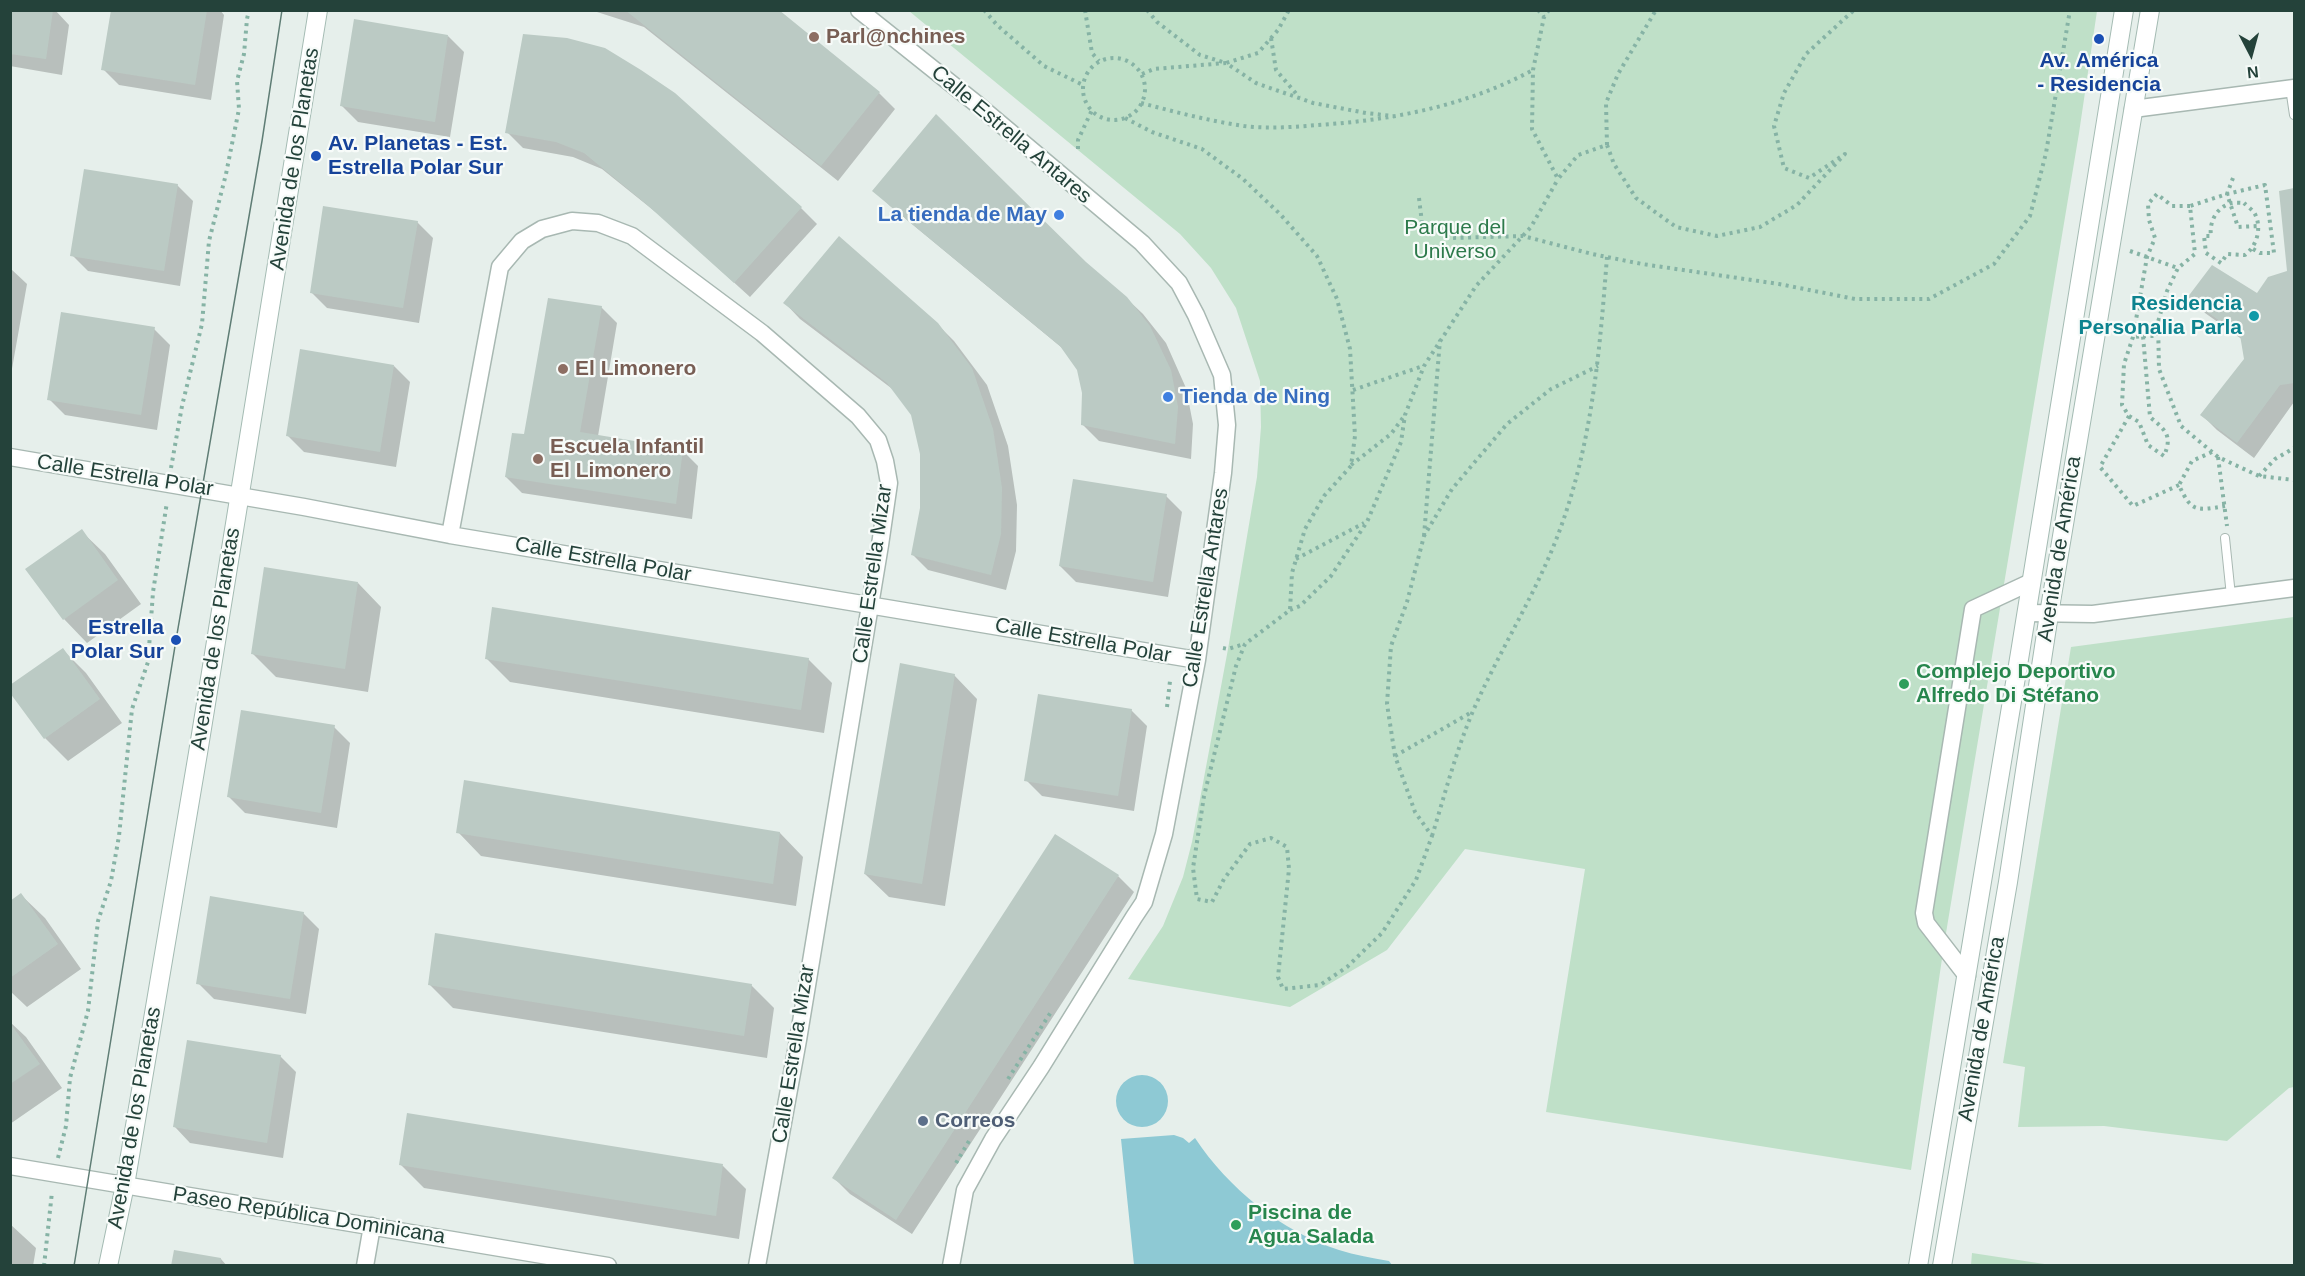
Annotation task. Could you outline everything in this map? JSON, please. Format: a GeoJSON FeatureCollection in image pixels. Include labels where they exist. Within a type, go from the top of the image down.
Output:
{"type":"FeatureCollection","features":[{"type":"Feature","properties":{"kind":"main road","name":"Avenida de los Planetas"},"geometry":{"type":"LineString","coordinates":[[108,1266],[125,1185],[196,765],[318,10]]}},
{"type":"Feature","properties":{"kind":"main road","name":"Avenida de América"},"geometry":{"type":"LineString","coordinates":[[1918,1266],[2027,613],[2124,10]]}},
{"type":"Feature","properties":{"kind":"main road","name":"Avenida de América"},"geometry":{"type":"LineString","coordinates":[[1942,1266],[2008,882],[2049,614],[2150,10]]}},
{"type":"Feature","properties":{"kind":"street","name":"Calle Estrella Antares"},"geometry":{"type":"LineString","coordinates":[[859,10],[978,105],[1142,243],[1179,283],[1196,315],[1222,375],[1227,425],[1222,484],[1197,660],[1164,834],[1144,902],[993,1139],[965,1190],[954,1239],[951,1266]]}},
{"type":"Feature","properties":{"kind":"street"},"geometry":{"type":"LineString","coordinates":[[2133,109],[2293,88]]}},
{"type":"Feature","properties":{"kind":"street","name":"Calle Estrella Mizar"},"geometry":{"type":"LineString","coordinates":[[450,535],[500,267],[522,241],[542,229],[572,221],[598,223],[632,236],[762,333],[858,416],[878,440],[885,460],[889,483],[794,1063],[757,1266]]}},
{"type":"Feature","properties":{"kind":"street","name":"Calle Estrella Polar"},"geometry":{"type":"LineString","coordinates":[[10,457],[241,495],[450,535],[1197,660]]}},
{"type":"Feature","properties":{"kind":"street","name":"Avenida de América"},"geometry":{"type":"LineString","coordinates":[[1967,976],[1926,923],[1924,914],[1971,621],[1973,609],[2031,582]]}},
{"type":"Feature","properties":{"kind":"street"},"geometry":{"type":"LineString","coordinates":[[2027,613],[2093,614],[2295,588]]}},
{"type":"Feature","properties":{"kind":"street","name":"Paseo República Dominicana"},"geometry":{"type":"LineString","coordinates":[[10,1166],[608,1266]]}},
{"type":"Feature","properties":{"kind":"street"},"geometry":{"type":"LineString","coordinates":[[365,1266],[372,1226]]}},
{"type":"Feature","properties":{"kind":"lane"},"geometry":{"type":"LineString","coordinates":[[2293,88],[2295,115]]}},
{"type":"Feature","properties":{"kind":"lane"},"geometry":{"type":"LineString","coordinates":[[2225,538],[2231,596]]}},
{"type":"Feature","properties":{"kind":"path"},"geometry":{"type":"LineString","coordinates":[[44,1266],[54,1174],[66,1126],[70,1078],[88,1011],[98,921],[111,881],[119,836],[132,709],[148,662],[153,592],[163,538],[169,483],[182,406],[202,324],[209,241],[224,182],[238,109],[237,81],[249,10]]}},
{"type":"Feature","properties":{"kind":"path"},"geometry":{"type":"LineString","coordinates":[[984,10],[997,25],[1044,66],[1083,85]]}},
{"type":"Feature","properties":{"kind":"path"},"geometry":{"type":"LineString","coordinates":[[1085,10],[1092,53],[1099,61]]}},
{"type":"Feature","properties":{"kind":"path"},"geometry":{"type":"LineString","coordinates":[[1147,10],[1157,22],[1200,55],[1226,63],[1256,83],[1313,103],[1366,113],[1402,116]]}},
{"type":"Feature","properties":{"kind":"path"},"geometry":{"type":"LineString","coordinates":[[1142,74],[1154,69],[1226,63],[1258,53],[1289,10]]}},
{"type":"Feature","properties":{"kind":"path"},"geometry":{"type":"LineString","coordinates":[[1538,10],[1544,17]]}},
{"type":"Feature","properties":{"kind":"path"},"geometry":{"type":"LineString","coordinates":[[1549,10],[1544,17],[1533,70],[1532,129],[1558,179]]}},
{"type":"Feature","properties":{"kind":"path"},"geometry":{"type":"LineString","coordinates":[[1656,10],[1618,74],[1606,103],[1607,145],[1614,164],[1636,198],[1676,227],[1717,236],[1760,227],[1797,205],[1845,154],[1809,178],[1792,172],[1784,168],[1774,126],[1785,93],[1806,54],[1854,10]]}},
{"type":"Feature","properties":{"kind":"path"},"geometry":{"type":"LineString","coordinates":[[1419,198],[1422,223],[1450,238],[1523,236],[1607,257],[1779,284],[1855,299],[1929,299],[1994,264],[2030,216],[2046,153],[2070,10]]}},
{"type":"Feature","properties":{"kind":"path"},"geometry":{"type":"LineString","coordinates":[[1271,38],[1276,70],[1300,98]]}},
{"type":"Feature","properties":{"kind":"path"},"geometry":{"type":"LineString","coordinates":[[1115,58],[1126,60],[1142,74],[1145,86],[1141,103],[1134,113],[1114,120],[1101,117],[1086,102],[1083,85],[1087,74],[1099,61],[1115,58]]}},
{"type":"Feature","properties":{"kind":"path"},"geometry":{"type":"LineString","coordinates":[[1141,103],[1245,126],[1310,126],[1352,123],[1402,116],[1503,86],[1533,70]]}},
{"type":"Feature","properties":{"kind":"path"},"geometry":{"type":"LineString","coordinates":[[1078,149],[1078,140],[1092,110]]}},
{"type":"Feature","properties":{"kind":"path"},"geometry":{"type":"LineString","coordinates":[[1125,118],[1152,132],[1202,149],[1243,179],[1280,214],[1317,256],[1337,299],[1350,349],[1355,436],[1351,465]]}},
{"type":"Feature","properties":{"kind":"path"},"geometry":{"type":"LineString","coordinates":[[1222,648],[1228,649],[1245,644],[1290,610],[1300,606],[1331,576],[1367,522],[1401,442],[1405,415],[1424,366],[1440,338],[1476,286],[1531,227],[1558,179],[1578,155],[1607,145]]}},
{"type":"Feature","properties":{"kind":"path"},"geometry":{"type":"LineString","coordinates":[[2233,178],[2227,194],[2238,227],[2258,226]]}},
{"type":"Feature","properties":{"kind":"path"},"geometry":{"type":"LineString","coordinates":[[2143,336],[2150,417],[2166,431],[2169,444],[2164,456],[2148,445],[2139,422],[2129,416],[2122,405],[2124,364],[2133,337],[2147,257],[2155,238],[2149,220],[2148,204],[2157,194],[2172,206],[2190,206],[2265,185],[2274,254],[2260,253],[2253,249]]}},
{"type":"Feature","properties":{"kind":"path"},"geometry":{"type":"LineString","coordinates":[[2244,203],[2255,212],[2258,226],[2253,249],[2245,255],[2227,254],[2221,262],[2206,253],[2204,236],[2211,236],[2210,227],[2218,211],[2229,204],[2244,203]]}},
{"type":"Feature","properties":{"kind":"path"},"geometry":{"type":"LineString","coordinates":[[2190,206],[2195,254],[2178,268],[2167,291],[2158,322],[2159,369],[2181,426],[2218,457],[2259,476],[2295,480]]}},
{"type":"Feature","properties":{"kind":"path"},"geometry":{"type":"LineString","coordinates":[[2130,251],[2178,268]]}},
{"type":"Feature","properties":{"kind":"path"},"geometry":{"type":"LineString","coordinates":[[1245,644],[1236,666],[1204,796],[1193,868],[1194,887],[1197,899],[1212,902],[1224,879],[1250,844],[1271,838],[1287,847],[1289,869],[1278,977],[1283,989],[1320,985],[1347,967],[1382,933],[1416,880],[1473,712],[1547,564],[1563,520],[1586,434],[1598,366],[1607,257]]}},
{"type":"Feature","properties":{"kind":"path"},"geometry":{"type":"LineString","coordinates":[[2133,337],[2158,336]]}},
{"type":"Feature","properties":{"kind":"path"},"geometry":{"type":"LineString","coordinates":[[1432,836],[1415,812],[1395,756],[1387,704],[1391,646],[1407,602],[1424,537],[1440,338]]}},
{"type":"Feature","properties":{"kind":"path"},"geometry":{"type":"LineString","coordinates":[[1353,390],[1424,366]]}},
{"type":"Feature","properties":{"kind":"path"},"geometry":{"type":"LineString","coordinates":[[1424,537],[1452,489],[1507,424],[1551,389],[1598,366]]}},
{"type":"Feature","properties":{"kind":"path"},"geometry":{"type":"LineString","coordinates":[[1290,610],[1292,573],[1305,529],[1324,496],[1351,465],[1391,434],[1405,415]]}},
{"type":"Feature","properties":{"kind":"path"},"geometry":{"type":"LineString","coordinates":[[2129,416],[2100,467],[2133,506],[2179,485],[2192,461],[2212,452]]}},
{"type":"Feature","properties":{"kind":"path"},"geometry":{"type":"LineString","coordinates":[[2259,476],[2276,459],[2295,448]]}},
{"type":"Feature","properties":{"kind":"path"},"geometry":{"type":"LineString","coordinates":[[2218,457],[2228,528]]}},
{"type":"Feature","properties":{"kind":"path"},"geometry":{"type":"LineString","coordinates":[[2179,485],[2187,502],[2203,510],[2225,506]]}},
{"type":"Feature","properties":{"kind":"path"},"geometry":{"type":"LineString","coordinates":[[1296,560],[1367,522]]}},
{"type":"Feature","properties":{"kind":"path","name":"Calle Estrella Antares"},"geometry":{"type":"LineString","coordinates":[[1165,718],[1170,681]]}},
{"type":"Feature","properties":{"kind":"path"},"geometry":{"type":"LineString","coordinates":[[1395,756],[1473,712]]}},
{"type":"Feature","properties":{"kind":"path"},"geometry":{"type":"LineString","coordinates":[[1005,1084],[1055,1005]]}},
{"type":"Feature","properties":{"kind":"path"},"geometry":{"type":"LineString","coordinates":[[953,1170],[974,1133]]}},
{"type":"Feature","properties":{"kind":"green space","name":"Parque del Universo"},"geometry":{"type":"Polygon","coordinates":[[[909,11],[2097,11],[2079,133],[1944,945],[1911,1170],[1546,1112],[1585,869],[1465,849],[1387,950],[1290,1007],[1128,979],[1163,926],[1183,877],[1192,842],[1257,477],[1261,427],[1260,381],[1236,308],[1211,268],[1180,234],[909,11]]]}},
{"type":"Feature","properties":{"kind":"green space"},"geometry":{"type":"Polygon","coordinates":[[[2294,617],[2294,1087],[2289,1088],[2227,1141],[2104,1126],[2018,1127],[2025,1067],[2003,1063],[2071,647],[2294,617]]]}},
{"type":"Feature","properties":{"kind":"green space"},"geometry":{"type":"Polygon","coordinates":[[[1972,1253],[2051,1265],[1971,1265],[1972,1253]]]}},
{"type":"Feature","properties":{"kind":"water"},"geometry":{"type":"Polygon","coordinates":[[[1137,1075],[1147,1075],[1161,1082],[1168,1101],[1161,1120],[1147,1127],[1137,1127],[1127,1123],[1120,1116],[1116,1106],[1116,1096],[1120,1086],[1127,1079],[1137,1075]]]}},
{"type":"Feature","properties":{"kind":"water"},"geometry":{"type":"Polygon","coordinates":[[[1174,1135],[1189,1143],[1195,1138],[1223,1174],[1240,1190],[1258,1206],[1297,1232],[1339,1250],[1389,1261],[1392,1265],[1134,1265],[1121,1139],[1174,1135]]]}},
{"type":"Feature","properties":{"kind":"building"},"geometry":{"type":"Polygon","coordinates":[[[10,10],[53,10],[46,59],[10,54],[10,10]]]}},
{"type":"Feature","properties":{"kind":"building"},"geometry":{"type":"Polygon","coordinates":[[[111,10],[207,10],[195,85],[101,70],[111,10]]]}},
{"type":"Feature","properties":{"kind":"building"},"geometry":{"type":"Polygon","coordinates":[[[625,10],[779,10],[880,92],[821,166],[625,10]]]}},
{"type":"Feature","properties":{"kind":"building"},"geometry":{"type":"Polygon","coordinates":[[[354,19],[448,35],[435,122],[340,106],[354,19]]]}},
{"type":"Feature","properties":{"kind":"building"},"geometry":{"type":"Polygon","coordinates":[[[523,34],[567,38],[605,48],[641,70],[675,93],[802,207],[734,283],[645,203],[584,153],[556,142],[505,133],[523,34]]]}},
{"type":"Feature","properties":{"kind":"building"},"geometry":{"type":"Polygon","coordinates":[[[936,114],[1086,262],[1127,297],[1150,326],[1171,370],[1178,407],[1175,444],[1081,425],[1082,393],[1077,370],[1060,346],[872,191],[936,114]]]}},
{"type":"Feature","properties":{"kind":"building"},"geometry":{"type":"Polygon","coordinates":[[[84,169],[178,184],[164,271],[70,256],[84,169]]]}},
{"type":"Feature","properties":{"kind":"building","name":"Residencia Personalia Parla"},"geometry":{"type":"Polygon","coordinates":[[[2294,188],[2294,383],[2280,385],[2237,443],[2200,415],[2244,359],[2240,335],[2187,298],[2212,265],[2257,293],[2268,277],[2287,271],[2279,191],[2294,188]]]}},
{"type":"Feature","properties":{"kind":"building"},"geometry":{"type":"Polygon","coordinates":[[[323,206],[418,221],[403,308],[310,293],[323,206]]]}},
{"type":"Feature","properties":{"kind":"building"},"geometry":{"type":"Polygon","coordinates":[[[839,236],[938,323],[972,368],[993,429],[1002,488],[1001,534],[991,575],[911,555],[920,508],[920,454],[911,415],[887,383],[783,303],[839,236]]]}},
{"type":"Feature","properties":{"kind":"building","name":"El Limonero"},"geometry":{"type":"Polygon","coordinates":[[[548,298],[602,306],[580,432],[683,449],[676,504],[505,477],[512,433],[524,434],[548,298]]]}},
{"type":"Feature","properties":{"kind":"building"},"geometry":{"type":"Polygon","coordinates":[[[61,312],[155,327],[141,415],[47,400],[61,312]]]}},
{"type":"Feature","properties":{"kind":"building"},"geometry":{"type":"Polygon","coordinates":[[[300,349],[394,365],[380,452],[286,436],[300,349]]]}},
{"type":"Feature","properties":{"kind":"building"},"geometry":{"type":"Polygon","coordinates":[[[1073,479],[1167,494],[1153,582],[1059,566],[1073,479]]]}},
{"type":"Feature","properties":{"kind":"building"},"geometry":{"type":"Polygon","coordinates":[[[82,529],[118,580],[63,620],[25,569],[82,529]]]}},
{"type":"Feature","properties":{"kind":"building"},"geometry":{"type":"Polygon","coordinates":[[[264,567],[358,582],[345,669],[251,654],[264,567]]]}},
{"type":"Feature","properties":{"kind":"building"},"geometry":{"type":"Polygon","coordinates":[[[492,607],[809,658],[801,710],[485,659],[492,607]]]}},
{"type":"Feature","properties":{"kind":"building"},"geometry":{"type":"Polygon","coordinates":[[[63,648],[100,699],[44,739],[10,693],[10,685],[63,648]]]}},
{"type":"Feature","properties":{"kind":"building"},"geometry":{"type":"Polygon","coordinates":[[[900,663],[955,674],[922,884],[864,874],[900,663]]]}},
{"type":"Feature","properties":{"kind":"building"},"geometry":{"type":"Polygon","coordinates":[[[1038,694],[1132,709],[1118,796],[1024,781],[1038,694]]]}},
{"type":"Feature","properties":{"kind":"building"},"geometry":{"type":"Polygon","coordinates":[[[241,710],[335,725],[321,813],[227,797],[241,710]]]}},
{"type":"Feature","properties":{"kind":"building"},"geometry":{"type":"Polygon","coordinates":[[[464,780],[780,832],[773,884],[456,833],[464,780]]]}},
{"type":"Feature","properties":{"kind":"building"},"geometry":{"type":"Polygon","coordinates":[[[1055,834],[1119,875],[896,1220],[832,1178],[1055,834]]]}},
{"type":"Feature","properties":{"kind":"building"},"geometry":{"type":"Polygon","coordinates":[[[21,893],[58,944],[10,978],[10,901],[21,893]]]}},
{"type":"Feature","properties":{"kind":"building"},"geometry":{"type":"Polygon","coordinates":[[[210,896],[304,912],[290,999],[196,984],[210,896]]]}},
{"type":"Feature","properties":{"kind":"building"},"geometry":{"type":"Polygon","coordinates":[[[435,933],[752,984],[744,1036],[428,985],[435,933]]]}},
{"type":"Feature","properties":{"kind":"building"},"geometry":{"type":"Polygon","coordinates":[[[10,1023],[40,1064],[10,1084],[10,1023]]]}},
{"type":"Feature","properties":{"kind":"building"},"geometry":{"type":"Polygon","coordinates":[[[187,1040],[281,1055],[267,1143],[173,1127],[187,1040]]]}},
{"type":"Feature","properties":{"kind":"building"},"geometry":{"type":"Polygon","coordinates":[[[407,1113],[723,1164],[716,1216],[399,1165],[407,1113]]]}},
{"type":"Feature","properties":{"kind":"building"},"geometry":{"type":"Polygon","coordinates":[[[174,1250],[221,1258],[220,1266],[171,1266],[174,1250]]]}},
{"type":"Feature","properties":{"kind":"tram line"},"geometry":{"type":"LineString","coordinates":[[74,1266],[282,10]]}},
{"type":"Feature","properties":{"kind":"place","name":"Parl@nchines"},"geometry":{"type":"Point","coordinates":[814,37]}},
{"type":"Feature","properties":{"kind":"place","name":"Av. América - Residencia"},"geometry":{"type":"Point","coordinates":[2099,39]}},
{"type":"Feature","properties":{"kind":"place","name":"Av. Planetas - Est. Estrella Polar Sur"},"geometry":{"type":"Point","coordinates":[316,156]}},
{"type":"Feature","properties":{"kind":"place","name":"La tienda de May"},"geometry":{"type":"Point","coordinates":[1059,215]}},
{"type":"Feature","properties":{"kind":"place","name":"Residencia Personalia Parla"},"geometry":{"type":"Point","coordinates":[2254,316]}},
{"type":"Feature","properties":{"kind":"place","name":"El Limonero"},"geometry":{"type":"Point","coordinates":[563,369]}},
{"type":"Feature","properties":{"kind":"place","name":"Tienda de Ning"},"geometry":{"type":"Point","coordinates":[1168,397]}},
{"type":"Feature","properties":{"kind":"place","name":"Escuela Infantil El Limonero"},"geometry":{"type":"Point","coordinates":[538,459]}},
{"type":"Feature","properties":{"kind":"place","name":"Estrella Polar Sur"},"geometry":{"type":"Point","coordinates":[176,640]}},
{"type":"Feature","properties":{"kind":"place","name":"Complejo Deportivo Alfredo Di Stéfano"},"geometry":{"type":"Point","coordinates":[1904,684]}},
{"type":"Feature","properties":{"kind":"place","name":"Correos"},"geometry":{"type":"Point","coordinates":[923,1121]}},
{"type":"Feature","properties":{"kind":"place","name":"Piscina de Agua Salada"},"geometry":{"type":"Point","coordinates":[1236,1225]}}]}
